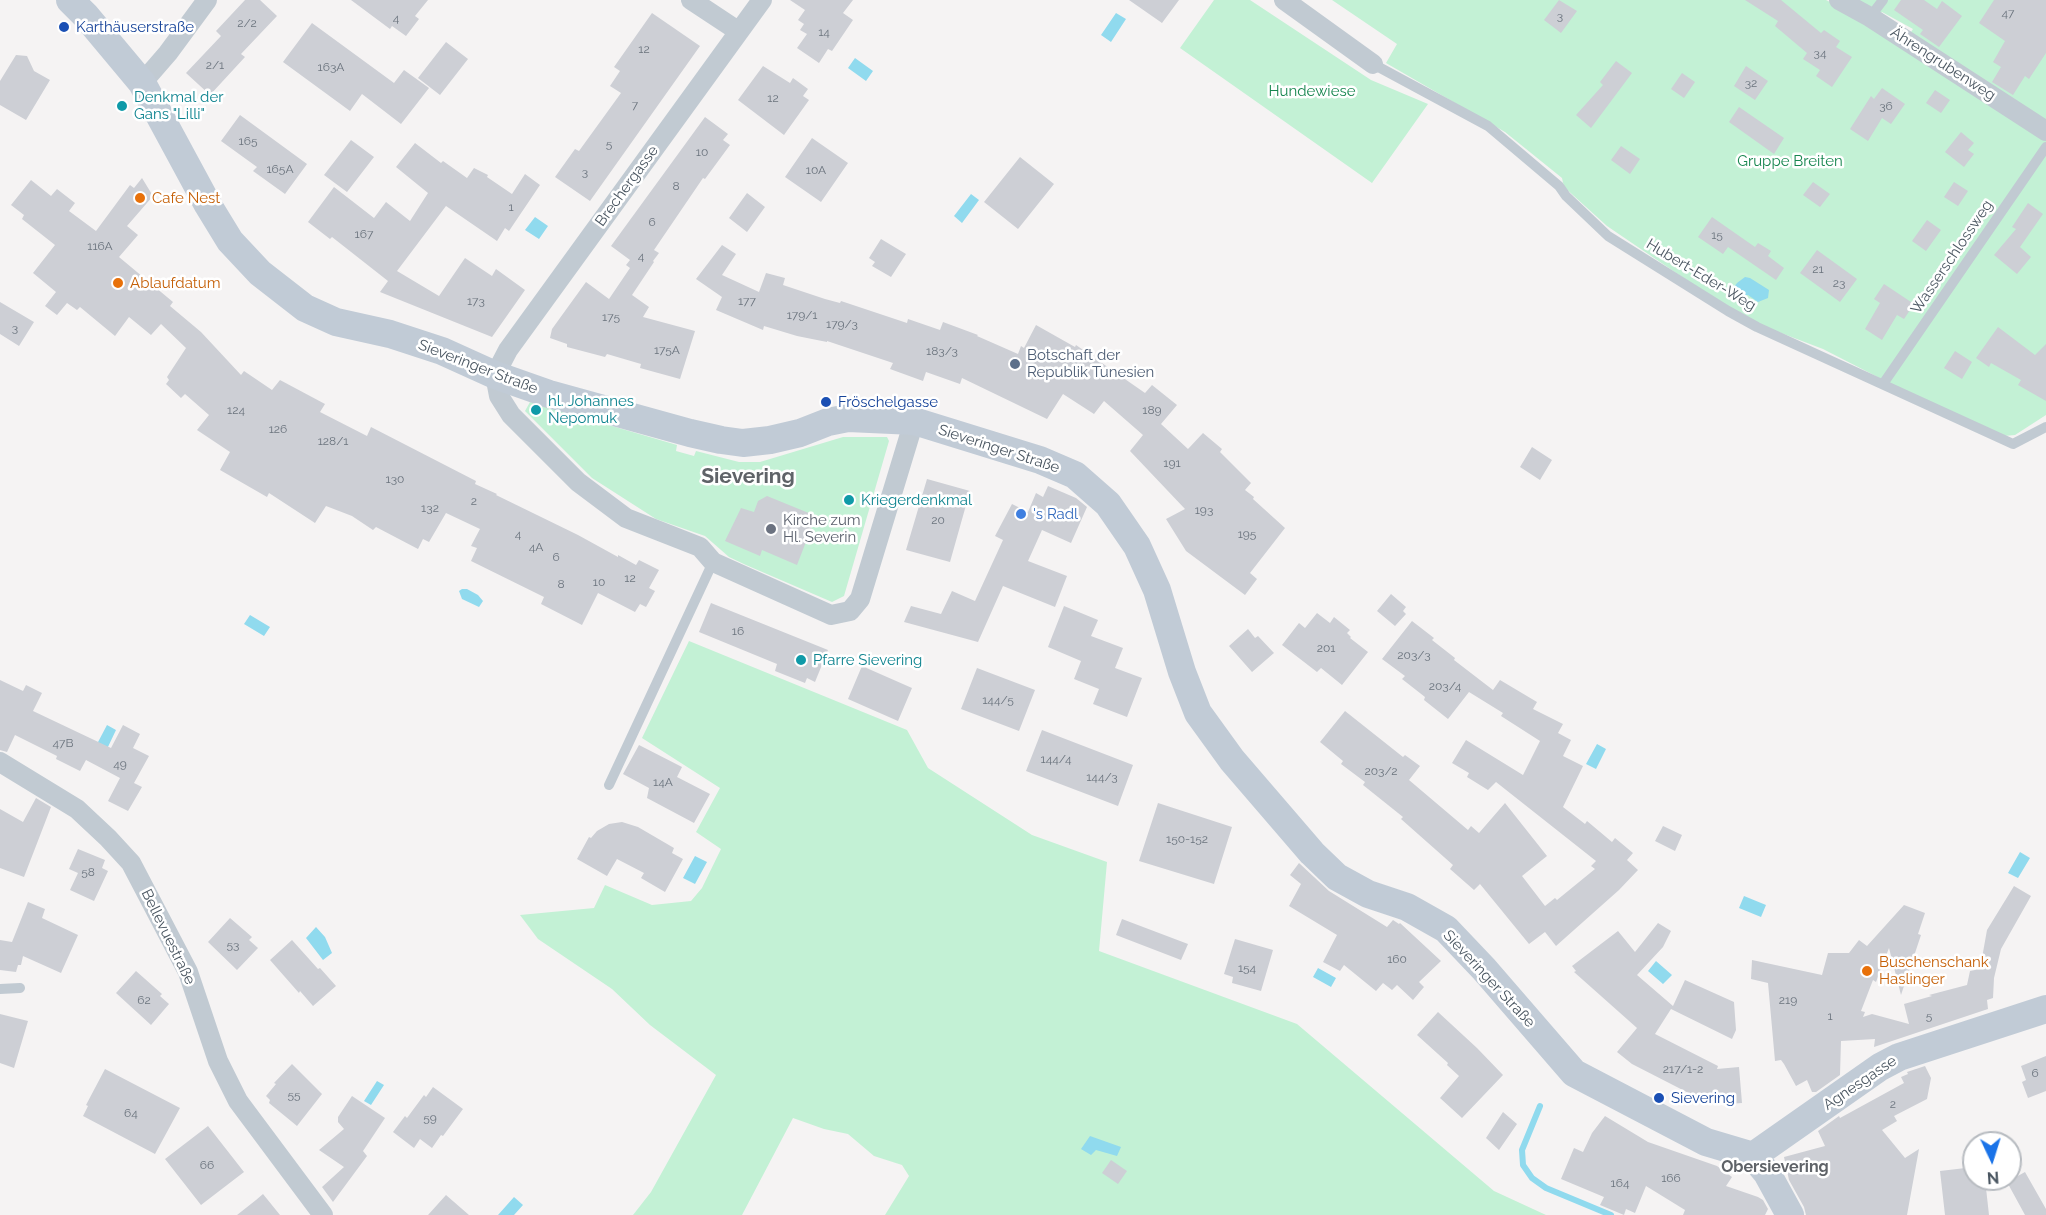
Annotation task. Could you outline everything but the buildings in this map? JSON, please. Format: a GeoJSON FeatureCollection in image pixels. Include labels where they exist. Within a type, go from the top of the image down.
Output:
{"type":"FeatureCollection","features":[{"type":"Feature","properties":{"kind":"main road","name":"Sieveringer Straße"},"geometry":{"type":"LineString","coordinates":[[70,0],[142,83],[230,241],[260,273],[305,308],[336,322],[390,334],[442,351],[495,375],[549,394],[690,433],[743,443],[800,433],[828,422],[848,418],[914,421],[1041,460],[1076,475],[1108,504],[1137,546],[1157,590],[1182,672],[1198,713],[1232,760],[1312,853],[1337,877],[1368,894],[1407,907],[1446,929],[1484,969],[1574,1073],[1706,1142],[1753,1156]]}},
{"type":"Feature","properties":{"kind":"main road","name":"Agnesgasse"},"geometry":{"type":"LineString","coordinates":[[1753,1156],[1880,1067],[1899,1057],[2046,1009]]}},
{"type":"Feature","properties":{"kind":"main road"},"geometry":{"type":"LineString","coordinates":[[1753,1156],[1778,1191],[1790,1215]]}},
{"type":"Feature","properties":{"kind":"street"},"geometry":{"type":"LineString","coordinates":[[142,83],[168,53],[207,0]]}},
{"type":"Feature","properties":{"kind":"street"},"geometry":{"type":"LineString","coordinates":[[691,0],[738,31]]}},
{"type":"Feature","properties":{"kind":"street","name":"Brechergasse"},"geometry":{"type":"LineString","coordinates":[[495,375],[508,350],[762,0]]}},
{"type":"Feature","properties":{"kind":"street"},"geometry":{"type":"LineString","coordinates":[[1284,0],[1373,64]]}},
{"type":"Feature","properties":{"kind":"street","name":"Ährengrubenweg"},"geometry":{"type":"LineString","coordinates":[[1839,0],[1870,17],[2046,131]]}},
{"type":"Feature","properties":{"kind":"street"},"geometry":{"type":"LineString","coordinates":[[495,375],[499,396],[511,415],[578,482],[626,518],[700,547],[713,562],[831,615],[850,611],[860,599],[914,421]]}},
{"type":"Feature","properties":{"kind":"street","name":"Bellevuestraße"},"geometry":{"type":"LineString","coordinates":[[0,762],[77,809],[131,863],[188,972],[218,1061],[238,1101],[323,1215]]}},
{"type":"Feature","properties":{"kind":"lane"},"geometry":{"type":"LineString","coordinates":[[1870,17],[1883,0]]}},
{"type":"Feature","properties":{"kind":"lane","name":"Hubert-Eder-Weg"},"geometry":{"type":"LineString","coordinates":[[1373,64],[1488,126],[1559,186],[1566,196],[1608,236],[1728,311],[1758,327],[2013,444],[2046,426]]}},
{"type":"Feature","properties":{"kind":"lane","name":"Wasserschlossweg"},"geometry":{"type":"LineString","coordinates":[[1884,384],[2046,147]]}},
{"type":"Feature","properties":{"kind":"lane"},"geometry":{"type":"LineString","coordinates":[[609,785],[713,562]]}},
{"type":"Feature","properties":{"kind":"lane"},"geometry":{"type":"LineString","coordinates":[[0,988],[20,988]]}},
{"type":"Feature","properties":{"kind":"green space","name":"Hundewiese"},"geometry":{"type":"Polygon","coordinates":[[[1214,0],[1250,0],[1371,80],[1428,104],[1372,183],[1180,48],[1214,0]]]}},
{"type":"Feature","properties":{"kind":"green space","name":"Gruppe Breiten"},"geometry":{"type":"Polygon","coordinates":[[[1332,0],[1826,0],[1850,12],[2046,140],[2046,415],[2015,435],[2004,436],[1897,387],[1823,349],[1760,325],[1710,296],[1607,226],[1564,187],[1562,178],[1505,132],[1386,63],[1397,44],[1332,0]]]}},
{"type":"Feature","properties":{"kind":"green space"},"geometry":{"type":"Polygon","coordinates":[[[1849,0],[2046,0],[2046,124],[1909,35],[1913,29],[1882,12],[1878,15],[1849,0]]]}},
{"type":"Feature","properties":{"kind":"green space"},"geometry":{"type":"Polygon","coordinates":[[[530,402],[677,445],[676,451],[694,456],[696,451],[739,462],[760,462],[843,437],[887,437],[889,441],[844,596],[832,602],[729,557],[705,536],[656,519],[592,478],[525,411],[530,402]]]}},
{"type":"Feature","properties":{"kind":"green space"},"geometry":{"type":"Polygon","coordinates":[[[689,641],[907,730],[928,768],[1032,835],[1107,862],[1099,951],[1297,1024],[1494,1191],[1546,1215],[885,1215],[909,1176],[902,1165],[874,1156],[848,1134],[824,1129],[793,1118],[742,1215],[633,1215],[651,1192],[716,1075],[650,1025],[612,989],[538,939],[520,915],[594,908],[605,885],[652,905],[691,901],[702,888],[721,849],[696,832],[720,788],[642,738],[689,641]]]}},
{"type":"Feature","properties":{"kind":"water"},"geometry":{"type":"Polygon","coordinates":[[[1116,13],[1126,19],[1111,42],[1101,35],[1116,13]]]}},
{"type":"Feature","properties":{"kind":"water"},"geometry":{"type":"Polygon","coordinates":[[[855,58],[873,71],[866,81],[848,68],[855,58]]]}},
{"type":"Feature","properties":{"kind":"water"},"geometry":{"type":"Polygon","coordinates":[[[971,194],[979,200],[962,223],[954,216],[971,194]]]}},
{"type":"Feature","properties":{"kind":"water"},"geometry":{"type":"Polygon","coordinates":[[[535,217],[548,226],[539,239],[525,230],[535,217]]]}},
{"type":"Feature","properties":{"kind":"water"},"geometry":{"type":"Polygon","coordinates":[[[1745,277],[1769,290],[1768,298],[1758,302],[1748,295],[1738,295],[1734,287],[1745,277]]]}},
{"type":"Feature","properties":{"kind":"water"},"geometry":{"type":"Polygon","coordinates":[[[462,589],[478,595],[483,601],[479,607],[462,599],[459,591],[462,589]]]}},
{"type":"Feature","properties":{"kind":"water"},"geometry":{"type":"Polygon","coordinates":[[[250,615],[270,627],[264,636],[244,624],[250,615]]]}},
{"type":"Feature","properties":{"kind":"water"},"geometry":{"type":"Polygon","coordinates":[[[107,725],[116,730],[107,749],[97,744],[107,725]]]}},
{"type":"Feature","properties":{"kind":"water"},"geometry":{"type":"Polygon","coordinates":[[[1597,744],[1606,749],[1596,769],[1586,764],[1597,744]]]}},
{"type":"Feature","properties":{"kind":"water"},"geometry":{"type":"Polygon","coordinates":[[[2020,852],[2030,858],[2018,878],[2008,873],[2020,852]]]}},
{"type":"Feature","properties":{"kind":"water"},"geometry":{"type":"Polygon","coordinates":[[[695,856],[707,862],[695,884],[683,878],[695,856]]]}},
{"type":"Feature","properties":{"kind":"water"},"geometry":{"type":"Polygon","coordinates":[[[1744,896],[1766,905],[1761,917],[1739,908],[1744,896]]]}},
{"type":"Feature","properties":{"kind":"water"},"geometry":{"type":"Polygon","coordinates":[[[316,927],[325,937],[332,953],[323,960],[306,938],[316,927]]]}},
{"type":"Feature","properties":{"kind":"water"},"geometry":{"type":"Polygon","coordinates":[[[1656,961],[1672,975],[1663,984],[1648,971],[1656,961]]]}},
{"type":"Feature","properties":{"kind":"water"},"geometry":{"type":"Polygon","coordinates":[[[1318,968],[1336,978],[1331,987],[1313,977],[1318,968]]]}},
{"type":"Feature","properties":{"kind":"water"},"geometry":{"type":"Polygon","coordinates":[[[377,1081],[384,1085],[371,1105],[364,1101],[377,1081]]]}},
{"type":"Feature","properties":{"kind":"water"},"geometry":{"type":"Polygon","coordinates":[[[1090,1136],[1121,1147],[1117,1156],[1096,1150],[1091,1155],[1081,1149],[1090,1136]]]}},
{"type":"Feature","properties":{"kind":"water"},"geometry":{"type":"Polygon","coordinates":[[[514,1197],[523,1205],[514,1215],[498,1215],[514,1197]]]}},
{"type":"Feature","properties":{"kind":"waterway"},"geometry":{"type":"LineString","coordinates":[[1540,1106],[1522,1150],[1523,1165],[1532,1178],[1546,1188],[1611,1215]]}},
{"type":"Feature","properties":{"kind":"place","name":"Karthäuserstraße"},"geometry":{"type":"Point","coordinates":[64,27]}},
{"type":"Feature","properties":{"kind":"place","name":"Denkmal der Gans \"Lilli\""},"geometry":{"type":"Point","coordinates":[122,106]}},
{"type":"Feature","properties":{"kind":"place","name":"Cafe Nest"},"geometry":{"type":"Point","coordinates":[140,198]}},
{"type":"Feature","properties":{"kind":"place","name":"Ablaufdatum"},"geometry":{"type":"Point","coordinates":[118,283]}},
{"type":"Feature","properties":{"kind":"place","name":"Botschaft der Republik Tunesien"},"geometry":{"type":"Point","coordinates":[1015,364]}},
{"type":"Feature","properties":{"kind":"place","name":"Fröschelgasse"},"geometry":{"type":"Point","coordinates":[826,402]}},
{"type":"Feature","properties":{"kind":"place","name":"hl. Johannes Nepomuk"},"geometry":{"type":"Point","coordinates":[536,410]}},
{"type":"Feature","properties":{"kind":"place","name":"Kriegerdenkmal"},"geometry":{"type":"Point","coordinates":[849,500]}},
{"type":"Feature","properties":{"kind":"place","name":"'s Radl"},"geometry":{"type":"Point","coordinates":[1021,514]}},
{"type":"Feature","properties":{"kind":"place","name":"Kirche zum Hl. Severin"},"geometry":{"type":"Point","coordinates":[771,529]}},
{"type":"Feature","properties":{"kind":"place","name":"Pfarre Sievering"},"geometry":{"type":"Point","coordinates":[801,660]}},
{"type":"Feature","properties":{"kind":"place","name":"Buschenschank Haslinger"},"geometry":{"type":"Point","coordinates":[1867,971]}},
{"type":"Feature","properties":{"kind":"place","name":"Sievering"},"geometry":{"type":"Point","coordinates":[1659,1098]}},
{"type":"Feature","properties":{"kind":"district","name":"Sievering"},"geometry":{"type":"Point","coordinates":[748,477]}},
{"type":"Feature","properties":{"kind":"district","name":"Obersievering"},"geometry":{"type":"Point","coordinates":[1775,1167]}}]}
